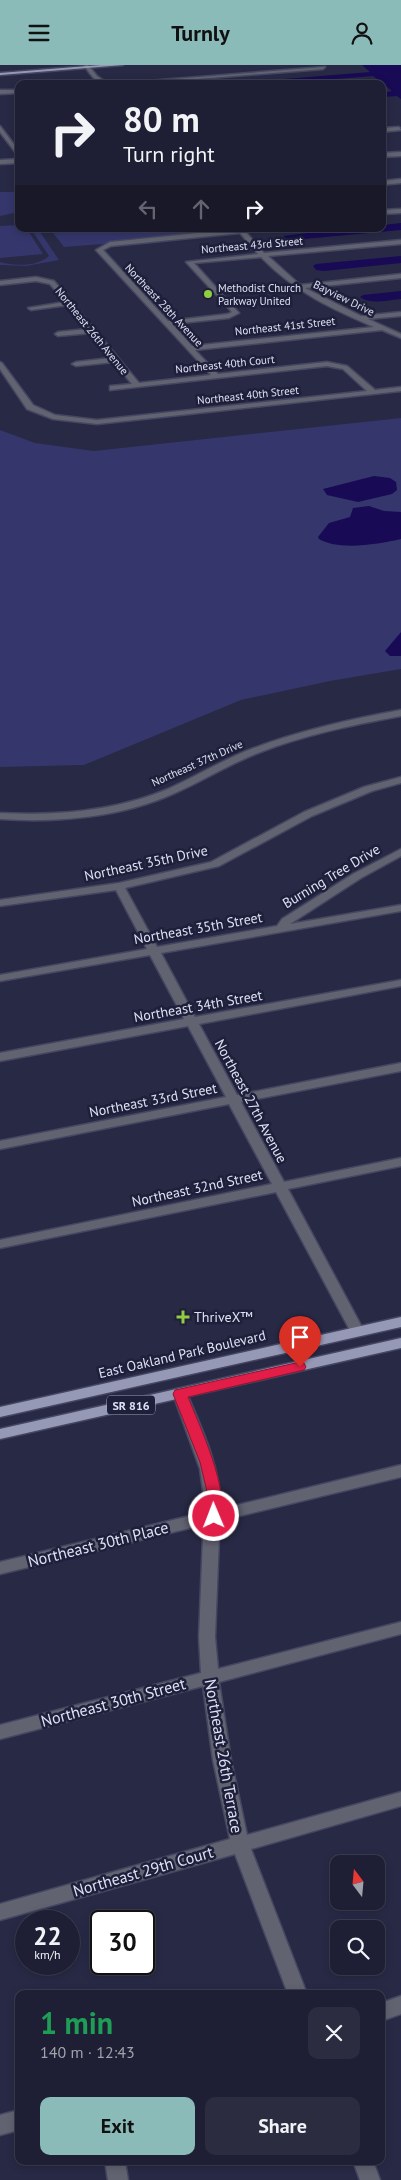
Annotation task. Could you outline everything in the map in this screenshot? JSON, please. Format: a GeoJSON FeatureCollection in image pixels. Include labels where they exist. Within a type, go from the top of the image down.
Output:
{"type":"FeatureCollection","features":[{"type":"Feature","properties":{"kind":"main road"},"geometry":{"type":"LineString","coordinates":[[0,73],[82,65]]}},
{"type":"Feature","properties":{"kind":"main road"},"geometry":{"type":"LineString","coordinates":[[0,73],[121,65]]}},
{"type":"Feature","properties":{"kind":"main road","name":"East Oakland Park Boulevard"},"geometry":{"type":"LineString","coordinates":[[0,1412],[401,1322]]}},
{"type":"Feature","properties":{"kind":"main road"},"geometry":{"type":"LineString","coordinates":[[367,1351],[367,1344],[378,1327]]}},
{"type":"Feature","properties":{"kind":"main road"},"geometry":{"type":"LineString","coordinates":[[336,1358],[349,1350],[356,1341],[357,1331]]}},
{"type":"Feature","properties":{"kind":"main road","name":"SR 816"},"geometry":{"type":"LineString","coordinates":[[0,1434],[401,1343]]}},
{"type":"Feature","properties":{"kind":"street"},"geometry":{"type":"LineString","coordinates":[[90,66],[102,80]]}},
{"type":"Feature","properties":{"kind":"street"},"geometry":{"type":"LineString","coordinates":[[159,80],[322,66]]}},
{"type":"Feature","properties":{"kind":"street"},"geometry":{"type":"LineString","coordinates":[[0,92],[15,91]]}},
{"type":"Feature","properties":{"kind":"street"},"geometry":{"type":"LineString","coordinates":[[0,128],[15,149]]}},
{"type":"Feature","properties":{"kind":"street"},"geometry":{"type":"LineString","coordinates":[[386,130],[399,129]]}},
{"type":"Feature","properties":{"kind":"street"},"geometry":{"type":"LineString","coordinates":[[386,155],[401,154]]}},
{"type":"Feature","properties":{"kind":"street"},"geometry":{"type":"LineString","coordinates":[[0,162],[15,161]]}},
{"type":"Feature","properties":{"kind":"street"},"geometry":{"type":"LineString","coordinates":[[386,183],[401,181]]}},
{"type":"Feature","properties":{"kind":"street"},"geometry":{"type":"LineString","coordinates":[[386,212],[401,211]]}},
{"type":"Feature","properties":{"kind":"street","name":"Northeast 28th Avenue"},"geometry":{"type":"LineString","coordinates":[[217,377],[99,250],[110,244],[222,232]]}},
{"type":"Feature","properties":{"kind":"street","name":"Bayview Drive"},"geometry":{"type":"LineString","coordinates":[[243,232],[263,255],[298,287],[322,301],[401,336]]}},
{"type":"Feature","properties":{"kind":"street","name":"Northeast 43rd Street"},"geometry":{"type":"LineString","coordinates":[[167,323],[230,317],[235,314],[235,311],[189,264],[194,261],[401,242]]}},
{"type":"Feature","properties":{"kind":"street"},"geometry":{"type":"LineString","coordinates":[[298,287],[401,276]]}},
{"type":"Feature","properties":{"kind":"street","name":"Northeast 26th Avenue"},"geometry":{"type":"LineString","coordinates":[[0,283],[46,279],[52,282],[115,360],[138,385]]}},
{"type":"Feature","properties":{"kind":"street"},"geometry":{"type":"LineString","coordinates":[[31,308],[69,303]]}},
{"type":"Feature","properties":{"kind":"street"},"geometry":{"type":"LineString","coordinates":[[362,318],[401,314]]}},
{"type":"Feature","properties":{"kind":"street","name":"Northeast 41st Street"},"geometry":{"type":"LineString","coordinates":[[190,347],[382,327]]}},
{"type":"Feature","properties":{"kind":"street"},"geometry":{"type":"LineString","coordinates":[[58,334],[92,331]]}},
{"type":"Feature","properties":{"kind":"street"},"geometry":{"type":"LineString","coordinates":[[76,364],[115,360]]}},
{"type":"Feature","properties":{"kind":"street","name":"Northeast 40th Street"},"geometry":{"type":"LineString","coordinates":[[0,364],[30,407],[53,417],[97,422],[401,389]]}},
{"type":"Feature","properties":{"kind":"street","name":"Northeast 40th Court"},"geometry":{"type":"LineString","coordinates":[[114,388],[327,364],[346,367],[374,392]]}},
{"type":"Feature","properties":{"kind":"street","name":"Northeast 37th Drive"},"geometry":{"type":"LineString","coordinates":[[0,816],[64,816],[117,807],[162,794],[236,758],[302,735],[401,713]]}},
{"type":"Feature","properties":{"kind":"street","name":"Northeast 35th Drive"},"geometry":{"type":"LineString","coordinates":[[0,903],[118,886],[215,864],[308,814],[368,789],[401,780]]}},
{"type":"Feature","properties":{"kind":"street","name":"Burning Tree Drive"},"geometry":{"type":"LineString","coordinates":[[281,929],[286,921],[357,876],[401,852]]}},
{"type":"Feature","properties":{"kind":"street","name":"Northeast 27th Avenue"},"geometry":{"type":"LineString","coordinates":[[118,886],[357,1331]]}},
{"type":"Feature","properties":{"kind":"street","name":"Northeast 35th Street"},"geometry":{"type":"LineString","coordinates":[[0,978],[401,908]]}},
{"type":"Feature","properties":{"kind":"street","name":"Northeast 34th Street"},"geometry":{"type":"LineString","coordinates":[[0,1057],[401,983]]}},
{"type":"Feature","properties":{"kind":"street","name":"Northeast 33rd Street"},"geometry":{"type":"LineString","coordinates":[[0,1145],[401,1067]]}},
{"type":"Feature","properties":{"kind":"street","name":"Northeast 32nd Street"},"geometry":{"type":"LineString","coordinates":[[0,1244],[401,1162]]}},
{"type":"Feature","properties":{"kind":"street"},"geometry":{"type":"LineString","coordinates":[[180,1394],[206,1462],[214,1496],[214,1516]]}},
{"type":"Feature","properties":{"kind":"street","name":"Northeast 30th Place"},"geometry":{"type":"LineString","coordinates":[[0,1568],[401,1471]]}},
{"type":"Feature","properties":{"kind":"street","name":"Northeast 26th Terrace"},"geometry":{"type":"LineString","coordinates":[[211,1537],[207,1601],[210,1677],[222,1760],[240,1844],[296,1990]]}},
{"type":"Feature","properties":{"kind":"street","name":"Northeast 30th Street"},"geometry":{"type":"LineString","coordinates":[[0,1732],[401,1628]]}},
{"type":"Feature","properties":{"kind":"street","name":"Northeast 29th Court"},"geometry":{"type":"LineString","coordinates":[[0,1912],[401,1799]]}},
{"type":"Feature","properties":{"kind":"street"},"geometry":{"type":"LineString","coordinates":[[385,2010],[401,2005]]}},
{"type":"Feature","properties":{"kind":"street"},"geometry":{"type":"LineString","coordinates":[[0,2125],[15,2121]]}},
{"type":"Feature","properties":{"kind":"street"},"geometry":{"type":"LineString","coordinates":[[116,2165],[118,2180]]}},
{"type":"Feature","properties":{"kind":"street"},"geometry":{"type":"LineString","coordinates":[[364,2165],[370,2180]]}},
{"type":"Feature","properties":{"kind":"shaded area"},"geometry":{"type":"Polygon","coordinates":[[[362,65],[401,65],[401,99],[397,96],[386,97],[386,92],[392,91],[386,86],[386,80],[378,80],[373,76],[323,80],[272,80],[370,72],[362,65]]]}},
{"type":"Feature","properties":{"kind":"shaded area"},"geometry":{"type":"Polygon","coordinates":[[[0,192],[15,192],[15,213],[0,216],[0,192]]]}},
{"type":"Feature","properties":{"kind":"shaded area"},"geometry":{"type":"Polygon","coordinates":[[[401,223],[401,230],[386,231],[386,225],[401,223]]]}},
{"type":"Feature","properties":{"kind":"shaded area"},"geometry":{"type":"Polygon","coordinates":[[[15,225],[15,232],[29,232],[43,254],[0,258],[0,226],[15,225]]]}},
{"type":"Feature","properties":{"kind":"shaded area"},"geometry":{"type":"Polygon","coordinates":[[[33,232],[40,232],[59,260],[26,266],[0,265],[0,262],[19,265],[32,264],[49,256],[33,232]]]}},
{"type":"Feature","properties":{"kind":"shaded area"},"geometry":{"type":"Polygon","coordinates":[[[52,232],[207,232],[126,239],[128,242],[64,247],[52,232]]]}},
{"type":"Feature","properties":{"kind":"shaded area"},"geometry":{"type":"Polygon","coordinates":[[[316,232],[379,232],[293,240],[283,236],[316,232]]]}},
{"type":"Feature","properties":{"kind":"shaded area"},"geometry":{"type":"Polygon","coordinates":[[[401,256],[401,263],[324,271],[316,270],[313,266],[316,264],[401,256]]]}},
{"type":"Feature","properties":{"kind":"shaded area"},"geometry":{"type":"Polygon","coordinates":[[[401,291],[401,299],[369,301],[360,297],[363,295],[401,291]]]}},
{"type":"Feature","properties":{"kind":"shaded area"},"geometry":{"type":"Polygon","coordinates":[[[401,418],[401,669],[330,681],[241,700],[84,765],[0,767],[0,430],[35,443],[94,451],[401,418]]]}},
{"type":"Feature","properties":{"kind":"shaded area"},"geometry":{"type":"Polygon","coordinates":[[[374,476],[390,478],[396,482],[397,490],[392,494],[358,502],[327,495],[323,489],[374,476]]]}},
{"type":"Feature","properties":{"kind":"shaded area"},"geometry":{"type":"Polygon","coordinates":[[[369,506],[384,511],[401,512],[401,539],[348,546],[327,543],[319,539],[318,537],[329,523],[350,517],[353,508],[369,506]]]}},
{"type":"Feature","properties":{"kind":"shaded area"},"geometry":{"type":"Polygon","coordinates":[[[401,632],[401,656],[390,656],[385,651],[401,632]]]}},
{"type":"Feature","properties":{"kind":"place","name":"Methodist Church Parkway United"},"geometry":{"type":"Point","coordinates":[208,294]}},
{"type":"Feature","properties":{"kind":"place","name":"ThriveX™"},"geometry":{"type":"Point","coordinates":[183,1317]}},
{"type":"Feature","properties":{"kind":"route"},"geometry":{"type":"LineString","coordinates":[[214,1516],[214,1496],[206,1462],[180,1394],[300,1367]]}}]}
